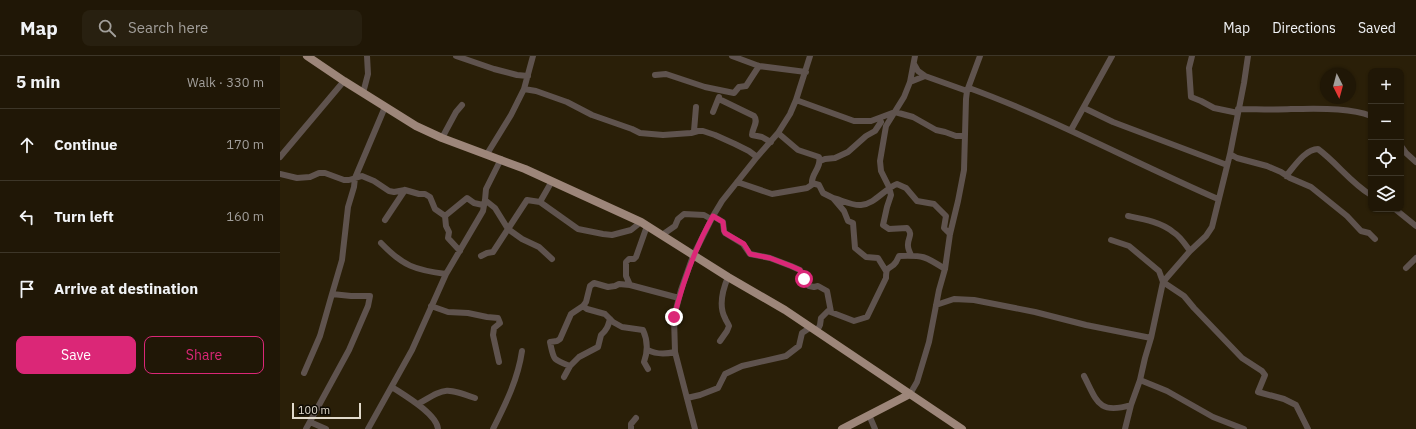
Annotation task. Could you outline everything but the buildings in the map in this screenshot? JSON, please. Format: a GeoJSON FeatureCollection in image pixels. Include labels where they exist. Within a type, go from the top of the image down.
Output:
{"type":"FeatureCollection","features":[{"type":"Feature","properties":{"kind":"main road"},"geometry":{"type":"LineString","coordinates":[[307,56],[416,126],[442,138],[501,159],[552,180],[644,224],[693,256],[785,310],[962,429]]}},
{"type":"Feature","properties":{"kind":"main road"},"geometry":{"type":"LineString","coordinates":[[842,429],[910,394]]}},
{"type":"Feature","properties":{"kind":"street"},"geometry":{"type":"LineString","coordinates":[[363,93],[368,74],[368,56]]}},
{"type":"Feature","properties":{"kind":"street"},"geometry":{"type":"LineString","coordinates":[[456,56],[494,69],[517,75],[528,76]]}},
{"type":"Feature","properties":{"kind":"street"},"geometry":{"type":"LineString","coordinates":[[487,154],[511,115],[524,88],[533,56]]}},
{"type":"Feature","properties":{"kind":"street"},"geometry":{"type":"LineString","coordinates":[[732,56],[759,66],[806,72]]}},
{"type":"Feature","properties":{"kind":"street"},"geometry":{"type":"LineString","coordinates":[[695,429],[675,352],[674,317],[679,298],[693,256],[712,217],[722,201],[778,133],[796,100],[810,56]]}},
{"type":"Feature","properties":{"kind":"street"},"geometry":{"type":"LineString","coordinates":[[813,184],[811,180],[820,161],[835,158],[848,152],[895,112],[904,97],[910,82],[916,56]]}},
{"type":"Feature","properties":{"kind":"street"},"geometry":{"type":"LineString","coordinates":[[910,394],[917,382],[929,342],[945,269],[950,234],[964,170],[965,112],[968,90],[980,56]]}},
{"type":"Feature","properties":{"kind":"street"},"geometry":{"type":"LineString","coordinates":[[1071,130],[1112,56]]}},
{"type":"Feature","properties":{"kind":"street"},"geometry":{"type":"LineString","coordinates":[[1192,56],[1188,68],[1191,97],[1214,108],[1238,111],[1316,108],[1368,115]]}},
{"type":"Feature","properties":{"kind":"street"},"geometry":{"type":"LineString","coordinates":[[1125,429],[1130,405],[1140,380],[1164,282],[1212,227],[1230,154],[1248,56]]}},
{"type":"Feature","properties":{"kind":"street"},"geometry":{"type":"LineString","coordinates":[[914,64],[918,71],[925,76],[992,96],[1071,130],[1133,161],[1218,199]]}},
{"type":"Feature","properties":{"kind":"street"},"geometry":{"type":"LineString","coordinates":[[655,75],[666,74],[705,87],[734,93],[739,87],[745,86],[759,66]]}},
{"type":"Feature","properties":{"kind":"street"},"geometry":{"type":"LineString","coordinates":[[910,82],[925,76]]}},
{"type":"Feature","properties":{"kind":"street"},"geometry":{"type":"LineString","coordinates":[[280,157],[344,81]]}},
{"type":"Feature","properties":{"kind":"street"},"geometry":{"type":"LineString","coordinates":[[524,88],[567,102],[592,115],[640,133],[663,135],[703,131],[749,151],[757,157]]}},
{"type":"Feature","properties":{"kind":"street"},"geometry":{"type":"LineString","coordinates":[[713,112],[721,91]]}},
{"type":"Feature","properties":{"kind":"street"},"geometry":{"type":"LineString","coordinates":[[719,99],[754,116],[756,118],[756,122],[752,135],[762,137],[771,142]]}},
{"type":"Feature","properties":{"kind":"street"},"geometry":{"type":"LineString","coordinates":[[796,100],[854,121],[882,122],[895,112]]}},
{"type":"Feature","properties":{"kind":"street"},"geometry":{"type":"LineString","coordinates":[[442,138],[456,112],[462,105]]}},
{"type":"Feature","properties":{"kind":"street"},"geometry":{"type":"LineString","coordinates":[[304,373],[320,336],[334,292],[342,260],[348,207],[354,187],[385,107]]}},
{"type":"Feature","properties":{"kind":"street"},"geometry":{"type":"LineString","coordinates":[[694,131],[696,107]]}},
{"type":"Feature","properties":{"kind":"street"},"geometry":{"type":"LineString","coordinates":[[1084,108],[1113,122],[1227,165]]}},
{"type":"Feature","properties":{"kind":"street"},"geometry":{"type":"LineString","coordinates":[[895,112],[913,117],[936,130],[956,136],[965,136]]}},
{"type":"Feature","properties":{"kind":"street"},"geometry":{"type":"LineString","coordinates":[[882,122],[880,161],[881,171],[889,187],[891,195],[883,225],[889,229],[907,228],[910,231],[911,236],[908,245],[911,256]]}},
{"type":"Feature","properties":{"kind":"street"},"geometry":{"type":"LineString","coordinates":[[778,133],[798,150],[819,158],[820,161]]}},
{"type":"Feature","properties":{"kind":"street"},"geometry":{"type":"LineString","coordinates":[[1286,176],[1302,157],[1311,150],[1318,149],[1329,157],[1362,190],[1368,193]]}},
{"type":"Feature","properties":{"kind":"street"},"geometry":{"type":"LineString","coordinates":[[1404,151],[1416,162]]}},
{"type":"Feature","properties":{"kind":"street"},"geometry":{"type":"LineString","coordinates":[[1230,154],[1237,158],[1267,166],[1311,187],[1342,211],[1361,230],[1369,233],[1375,239]]}},
{"type":"Feature","properties":{"kind":"street"},"geometry":{"type":"LineString","coordinates":[[368,429],[412,350],[446,274],[482,211],[486,188],[501,159]]}},
{"type":"Feature","properties":{"kind":"street"},"geometry":{"type":"LineString","coordinates":[[280,174],[297,178],[310,177],[319,173],[325,173],[344,180],[359,177],[374,181],[389,191],[394,192],[405,190],[430,196],[435,209],[446,216]]}},
{"type":"Feature","properties":{"kind":"street"},"geometry":{"type":"LineString","coordinates":[[540,202],[552,180]]}},
{"type":"Feature","properties":{"kind":"street"},"geometry":{"type":"LineString","coordinates":[[737,182],[772,194],[806,188],[813,184],[819,185],[823,193],[833,198],[860,206],[869,203],[889,187],[897,184],[906,188],[917,201],[934,204],[946,216],[944,228],[950,234]]}},
{"type":"Feature","properties":{"kind":"street"},"geometry":{"type":"LineString","coordinates":[[385,220],[405,190]]}},
{"type":"Feature","properties":{"kind":"street"},"geometry":{"type":"LineString","coordinates":[[446,216],[468,198],[474,203],[484,203],[495,208],[508,229],[522,239],[539,247],[552,259]]}},
{"type":"Feature","properties":{"kind":"street"},"geometry":{"type":"LineString","coordinates":[[686,398],[700,395],[718,388],[725,374],[742,366],[786,356],[799,346],[802,333],[814,329],[820,325],[821,318],[828,311],[854,321],[867,318],[886,278],[886,271],[878,258],[866,257],[855,248],[853,223],[848,221],[844,211],[833,198]]}},
{"type":"Feature","properties":{"kind":"street"},"geometry":{"type":"LineString","coordinates":[[481,256],[493,252],[527,200],[540,202],[578,229],[612,235],[631,230],[644,224]]}},
{"type":"Feature","properties":{"kind":"street"},"geometry":{"type":"LineString","coordinates":[[1399,212],[1416,226]]}},
{"type":"Feature","properties":{"kind":"street"},"geometry":{"type":"LineString","coordinates":[[662,235],[675,226],[678,219],[684,214],[704,215],[723,222],[725,233],[744,244],[750,254],[770,258],[800,270],[809,286],[818,286],[827,291],[831,312]]}},
{"type":"Feature","properties":{"kind":"street"},"geometry":{"type":"LineString","coordinates":[[446,216],[446,226],[449,232],[448,238],[460,251]]}},
{"type":"Feature","properties":{"kind":"street"},"geometry":{"type":"LineString","coordinates":[[1128,216],[1161,225],[1173,231],[1190,251]]}},
{"type":"Feature","properties":{"kind":"street"},"geometry":{"type":"LineString","coordinates":[[630,285],[626,276],[626,262],[629,259],[634,259],[636,257],[644,224]]}},
{"type":"Feature","properties":{"kind":"street"},"geometry":{"type":"LineString","coordinates":[[1111,240],[1129,246],[1158,271],[1164,282],[1184,296],[1242,358],[1262,371],[1264,375],[1258,392],[1284,399],[1296,405],[1308,429]]}},
{"type":"Feature","properties":{"kind":"street"},"geometry":{"type":"LineString","coordinates":[[381,243],[397,258],[409,266],[430,272],[446,274]]}},
{"type":"Feature","properties":{"kind":"street"},"geometry":{"type":"LineString","coordinates":[[886,271],[896,263],[899,256],[925,258],[945,269]]}},
{"type":"Feature","properties":{"kind":"street"},"geometry":{"type":"LineString","coordinates":[[1406,268],[1416,258]]}},
{"type":"Feature","properties":{"kind":"street"},"geometry":{"type":"LineString","coordinates":[[720,341],[727,332],[729,326],[724,317],[721,303],[724,286],[728,277]]}},
{"type":"Feature","properties":{"kind":"street"},"geometry":{"type":"LineString","coordinates":[[570,366],[556,361],[550,342],[560,339],[571,314],[583,306],[586,302],[591,284],[594,283],[612,287],[619,284],[630,285],[679,298]]}},
{"type":"Feature","properties":{"kind":"street"},"geometry":{"type":"LineString","coordinates":[[306,429],[349,350],[368,306],[370,296],[351,296],[334,292]]}},
{"type":"Feature","properties":{"kind":"street"},"geometry":{"type":"LineString","coordinates":[[936,305],[954,299],[974,300],[1151,338]]}},
{"type":"Feature","properties":{"kind":"street"},"geometry":{"type":"LineString","coordinates":[[431,306],[448,312],[468,312],[498,318],[500,323],[494,328],[493,335],[499,362]]}},
{"type":"Feature","properties":{"kind":"street"},"geometry":{"type":"LineString","coordinates":[[583,306],[587,309],[605,314],[613,322],[622,327],[643,330],[648,350],[644,362],[648,369]]}},
{"type":"Feature","properties":{"kind":"street"},"geometry":{"type":"LineString","coordinates":[[564,377],[578,356],[598,347],[601,335],[606,332],[610,319]]}},
{"type":"Feature","properties":{"kind":"street"},"geometry":{"type":"LineString","coordinates":[[648,350],[664,354],[675,352]]}},
{"type":"Feature","properties":{"kind":"street"},"geometry":{"type":"LineString","coordinates":[[493,429],[511,392],[520,368],[522,351]]}},
{"type":"Feature","properties":{"kind":"street"},"geometry":{"type":"LineString","coordinates":[[1084,376],[1096,399],[1101,405],[1117,409],[1130,405]]}},
{"type":"Feature","properties":{"kind":"street"},"geometry":{"type":"LineString","coordinates":[[1140,380],[1167,391],[1213,417],[1244,429]]}},
{"type":"Feature","properties":{"kind":"street"},"geometry":{"type":"LineString","coordinates":[[392,387],[418,404],[437,423],[438,429]]}},
{"type":"Feature","properties":{"kind":"street"},"geometry":{"type":"LineString","coordinates":[[418,404],[444,390],[453,390],[475,398]]}},
{"type":"Feature","properties":{"kind":"street"},"geometry":{"type":"LineString","coordinates":[[869,415],[874,429]]}},
{"type":"Feature","properties":{"kind":"street"},"geometry":{"type":"LineString","coordinates":[[631,429],[636,418]]}},
{"type":"Feature","properties":{"kind":"street"},"geometry":{"type":"LineString","coordinates":[[310,422],[326,429]]}},
{"type":"Feature","properties":{"kind":"route"},"geometry":{"type":"LineString","coordinates":[[674,317],[681,290],[693,256],[713,216],[723,222],[725,233],[744,244],[750,254],[770,258],[800,270],[804,279]]}}]}
